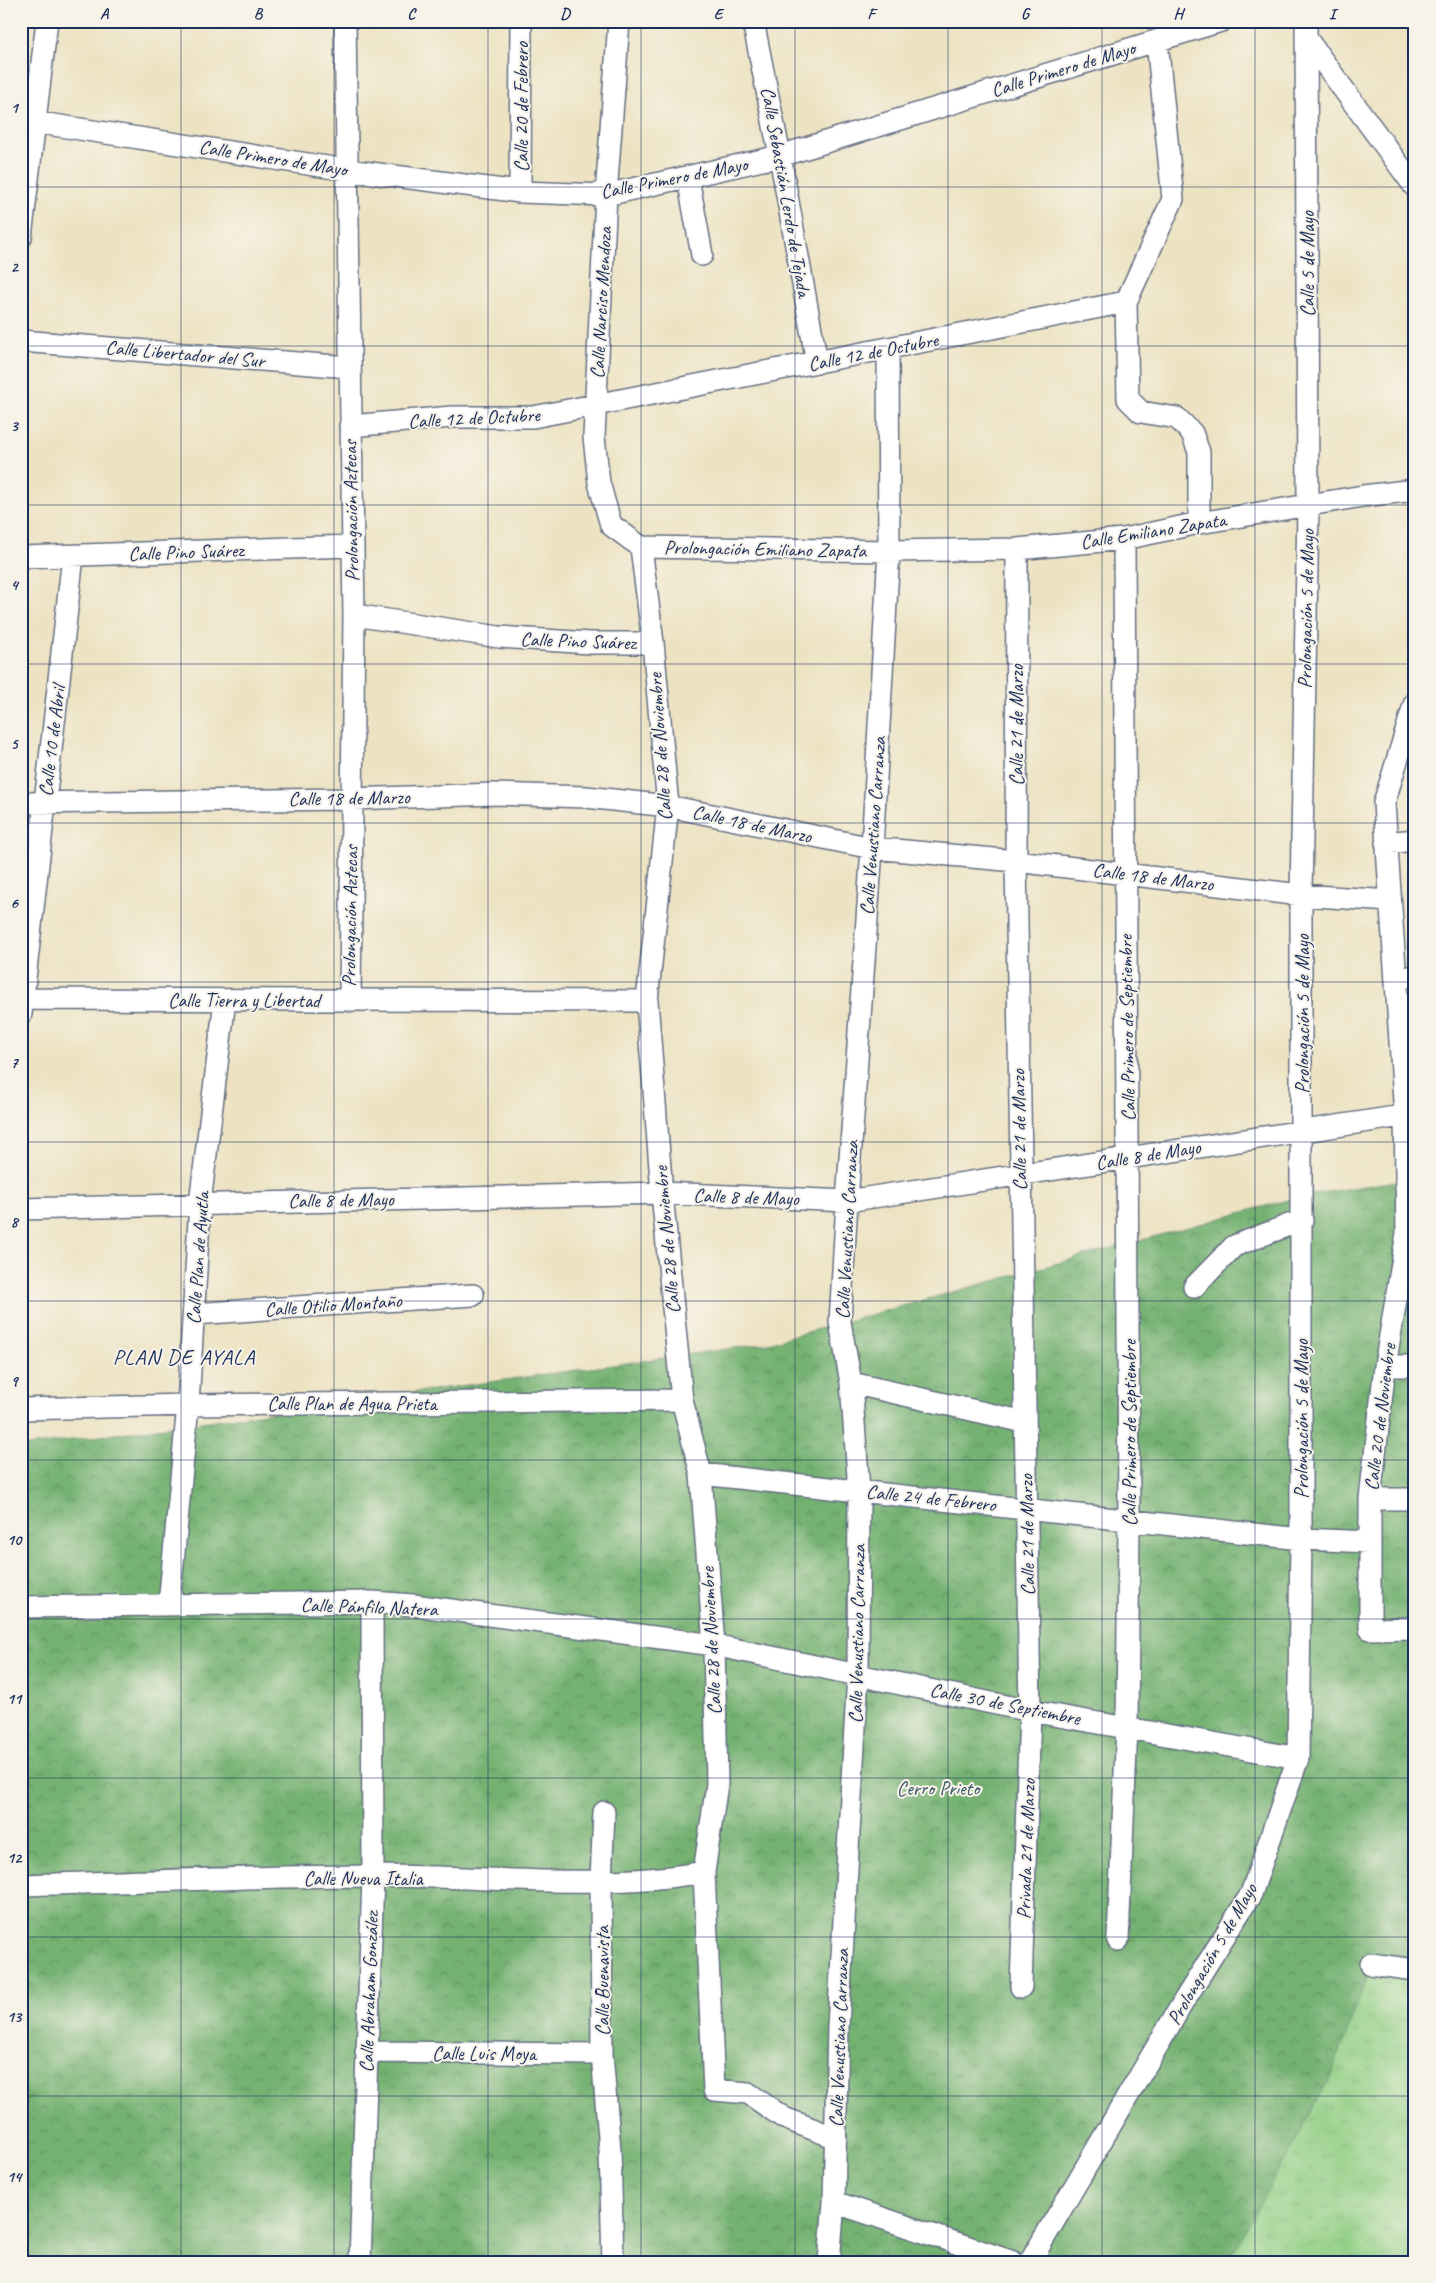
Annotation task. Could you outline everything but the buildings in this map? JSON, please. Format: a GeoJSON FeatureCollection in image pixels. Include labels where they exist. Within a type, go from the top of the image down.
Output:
{"type":"FeatureCollection","features":[{"type":"Feature","properties":{"kind":"street"},"geometry":{"type":"LineString","coordinates":[[21,237],[28,120],[47,21]]}},
{"type":"Feature","properties":{"kind":"street","name":"Prolongación Aztecas"},"geometry":{"type":"LineString","coordinates":[[345,21],[351,546],[354,615],[350,1001]]}},
{"type":"Feature","properties":{"kind":"street","name":"Calle 20 de Febrero"},"geometry":{"type":"LineString","coordinates":[[520,192],[522,21]]}},
{"type":"Feature","properties":{"kind":"street","name":"Calle Narciso Mendoza"},"geometry":{"type":"LineString","coordinates":[[596,405],[606,195],[619,21]]}},
{"type":"Feature","properties":{"kind":"street","name":"Calle Sebastián Lerdo de Tejada"},"geometry":{"type":"LineString","coordinates":[[753,21],[780,156],[817,363]]}},
{"type":"Feature","properties":{"kind":"street","name":"Calle Primero de Mayo"},"geometry":{"type":"LineString","coordinates":[[28,120],[347,170],[520,192],[606,195],[780,156],[1221,21]]}},
{"type":"Feature","properties":{"kind":"street"},"geometry":{"type":"LineString","coordinates":[[1306,30],[1415,187]]}},
{"type":"Feature","properties":{"kind":"street","name":"Calle 5 de Mayo"},"geometry":{"type":"LineString","coordinates":[[1306,30],[1308,506]]}},
{"type":"Feature","properties":{"kind":"street"},"geometry":{"type":"LineString","coordinates":[[1157,40],[1173,199],[1126,302],[1128,399],[1141,412],[1176,418],[1192,432],[1198,452],[1199,524]]}},
{"type":"Feature","properties":{"kind":"street"},"geometry":{"type":"LineString","coordinates":[[688,178],[702,255]]}},
{"type":"Feature","properties":{"kind":"street","name":"Calle 12 de Octubre"},"geometry":{"type":"LineString","coordinates":[[350,426],[452,417],[533,417],[1126,302]]}},
{"type":"Feature","properties":{"kind":"street","name":"Calle Libertador del Sur"},"geometry":{"type":"LineString","coordinates":[[21,341],[349,367]]}},
{"type":"Feature","properties":{"kind":"street","name":"Calle Venustiano Carranza"},"geometry":{"type":"LineString","coordinates":[[829,2262],[834,2202],[838,2026],[858,1674],[859,1490],[851,1383],[840,1322],[872,848],[889,551],[888,348]]}},
{"type":"Feature","properties":{"kind":"street"},"geometry":{"type":"LineString","coordinates":[[596,405],[594,437],[599,482],[610,525],[641,546]]}},
{"type":"Feature","properties":{"kind":"street","name":"Calle Emiliano Zapata"},"geometry":{"type":"LineString","coordinates":[[889,551],[1016,549],[1124,539],[1199,524],[1415,490]]}},
{"type":"Feature","properties":{"kind":"street","name":"Prolongación 5 de Mayo"},"geometry":{"type":"LineString","coordinates":[[1030,2262],[1185,1999],[1251,1894],[1298,1758],[1302,1539],[1301,895],[1308,506]]}},
{"type":"Feature","properties":{"kind":"street","name":"Calle Primero de Septiembre"},"geometry":{"type":"LineString","coordinates":[[1118,1940],[1127,1726],[1130,1521],[1124,539]]}},
{"type":"Feature","properties":{"kind":"street","name":"Calle Pino Suárez"},"geometry":{"type":"LineString","coordinates":[[21,558],[351,546]]}},
{"type":"Feature","properties":{"kind":"street","name":"Prolongación Emiliano Zapata"},"geometry":{"type":"LineString","coordinates":[[641,546],[889,551]]}},
{"type":"Feature","properties":{"kind":"street","name":"Calle 28 de Noviembre"},"geometry":{"type":"LineString","coordinates":[[641,546],[653,643],[668,806],[647,1001],[662,1193],[682,1400],[701,1474],[714,1645],[717,1784],[704,1872],[714,2090],[748,2093],[784,2118],[836,2138]]}},
{"type":"Feature","properties":{"kind":"street","name":"Calle 21 de Marzo"},"geometry":{"type":"LineString","coordinates":[[1016,549],[1016,861],[1030,1711]]}},
{"type":"Feature","properties":{"kind":"street","name":"Calle 10 de Abril"},"geometry":{"type":"LineString","coordinates":[[22,1004],[73,556]]}},
{"type":"Feature","properties":{"kind":"street","name":"Calle Pino Suárez"},"geometry":{"type":"LineString","coordinates":[[354,615],[499,637],[590,643],[653,643]]}},
{"type":"Feature","properties":{"kind":"street","name":"Calle 20 de Noviembre"},"geometry":{"type":"LineString","coordinates":[[1415,702],[1384,803],[1390,901],[1406,977],[1411,1232],[1385,1366],[1370,1499],[1370,1629],[1415,1628]]}},
{"type":"Feature","properties":{"kind":"street","name":"Calle 18 de Marzo"},"geometry":{"type":"LineString","coordinates":[[21,803],[351,799],[494,794],[586,797],[668,806],[872,848],[1016,861],[1301,895],[1390,901]]}},
{"type":"Feature","properties":{"kind":"street"},"geometry":{"type":"LineString","coordinates":[[1386,843],[1415,840]]}},
{"type":"Feature","properties":{"kind":"street","name":"Calle Tierra y Libertad"},"geometry":{"type":"LineString","coordinates":[[22,1004],[225,1000],[647,1001]]}},
{"type":"Feature","properties":{"kind":"street","name":"Calle Plan de Ayutla"},"geometry":{"type":"LineString","coordinates":[[169,1605],[188,1405],[200,1203],[225,1000]]}},
{"type":"Feature","properties":{"kind":"street","name":"Calle 8 de Mayo"},"geometry":{"type":"LineString","coordinates":[[21,1209],[200,1203],[662,1193],[847,1201],[1410,1115]]}},
{"type":"Feature","properties":{"kind":"street"},"geometry":{"type":"LineString","coordinates":[[1194,1287],[1234,1246],[1302,1220]]}},
{"type":"Feature","properties":{"kind":"street","name":"Calle Otilio Montaño"},"geometry":{"type":"LineString","coordinates":[[194,1314],[472,1295]]}},
{"type":"Feature","properties":{"kind":"street"},"geometry":{"type":"LineString","coordinates":[[1385,1366],[1415,1366]]}},
{"type":"Feature","properties":{"kind":"street"},"geometry":{"type":"LineString","coordinates":[[851,1383],[1025,1422]]}},
{"type":"Feature","properties":{"kind":"street","name":"Calle Plan de Agua Prieta"},"geometry":{"type":"LineString","coordinates":[[21,1409],[188,1405],[682,1400]]}},
{"type":"Feature","properties":{"kind":"street","name":"Calle 24 de Febrero"},"geometry":{"type":"LineString","coordinates":[[701,1474],[1302,1539],[1370,1542]]}},
{"type":"Feature","properties":{"kind":"street"},"geometry":{"type":"LineString","coordinates":[[1370,1499],[1415,1499]]}},
{"type":"Feature","properties":{"kind":"street","name":"Calle Pánfilo Natera"},"geometry":{"type":"LineString","coordinates":[[21,1607],[372,1602],[413,1605],[714,1645]]}},
{"type":"Feature","properties":{"kind":"street","name":"Calle Abraham González"},"geometry":{"type":"LineString","coordinates":[[360,2262],[373,1876],[372,1602]]}},
{"type":"Feature","properties":{"kind":"street","name":"Calle 30 de Septiembre"},"geometry":{"type":"LineString","coordinates":[[714,1645],[1030,1711],[1127,1726],[1298,1758]]}},
{"type":"Feature","properties":{"kind":"street","name":"Privada 21 de Marzo"},"geometry":{"type":"LineString","coordinates":[[1021,1987],[1030,1711]]}},
{"type":"Feature","properties":{"kind":"street","name":"Calle Buenavista"},"geometry":{"type":"LineString","coordinates":[[604,1812],[601,1882],[602,2054],[610,2150],[613,2262]]}},
{"type":"Feature","properties":{"kind":"street","name":"Calle Nueva Italia"},"geometry":{"type":"LineString","coordinates":[[21,1885],[373,1876],[601,1882],[664,1879],[704,1872]]}},
{"type":"Feature","properties":{"kind":"street"},"geometry":{"type":"LineString","coordinates":[[1371,1964],[1415,1970]]}},
{"type":"Feature","properties":{"kind":"street","name":"Calle Luis Moya"},"geometry":{"type":"LineString","coordinates":[[366,2052],[602,2054]]}},
{"type":"Feature","properties":{"kind":"street"},"geometry":{"type":"LineString","coordinates":[[834,2202],[1013,2262]]}},
{"type":"Feature","properties":{"kind":"green space","name":"Cerro Prieto"},"geometry":{"type":"Polygon","coordinates":[[[1415,1178],[1415,2262],[21,2262],[21,1447],[764,1344],[1302,1196],[1415,1178]]]}},
{"type":"Feature","properties":{"kind":"green space"},"geometry":{"type":"Polygon","coordinates":[[[1400,1970],[1415,1983],[1415,2262],[1228,2262],[1330,2078],[1369,1972],[1400,1970]]]}},
{"type":"Feature","properties":{"kind":"district","name":"PLAN DE AYALA"},"geometry":{"type":"Point","coordinates":[184,1357]}}]}
